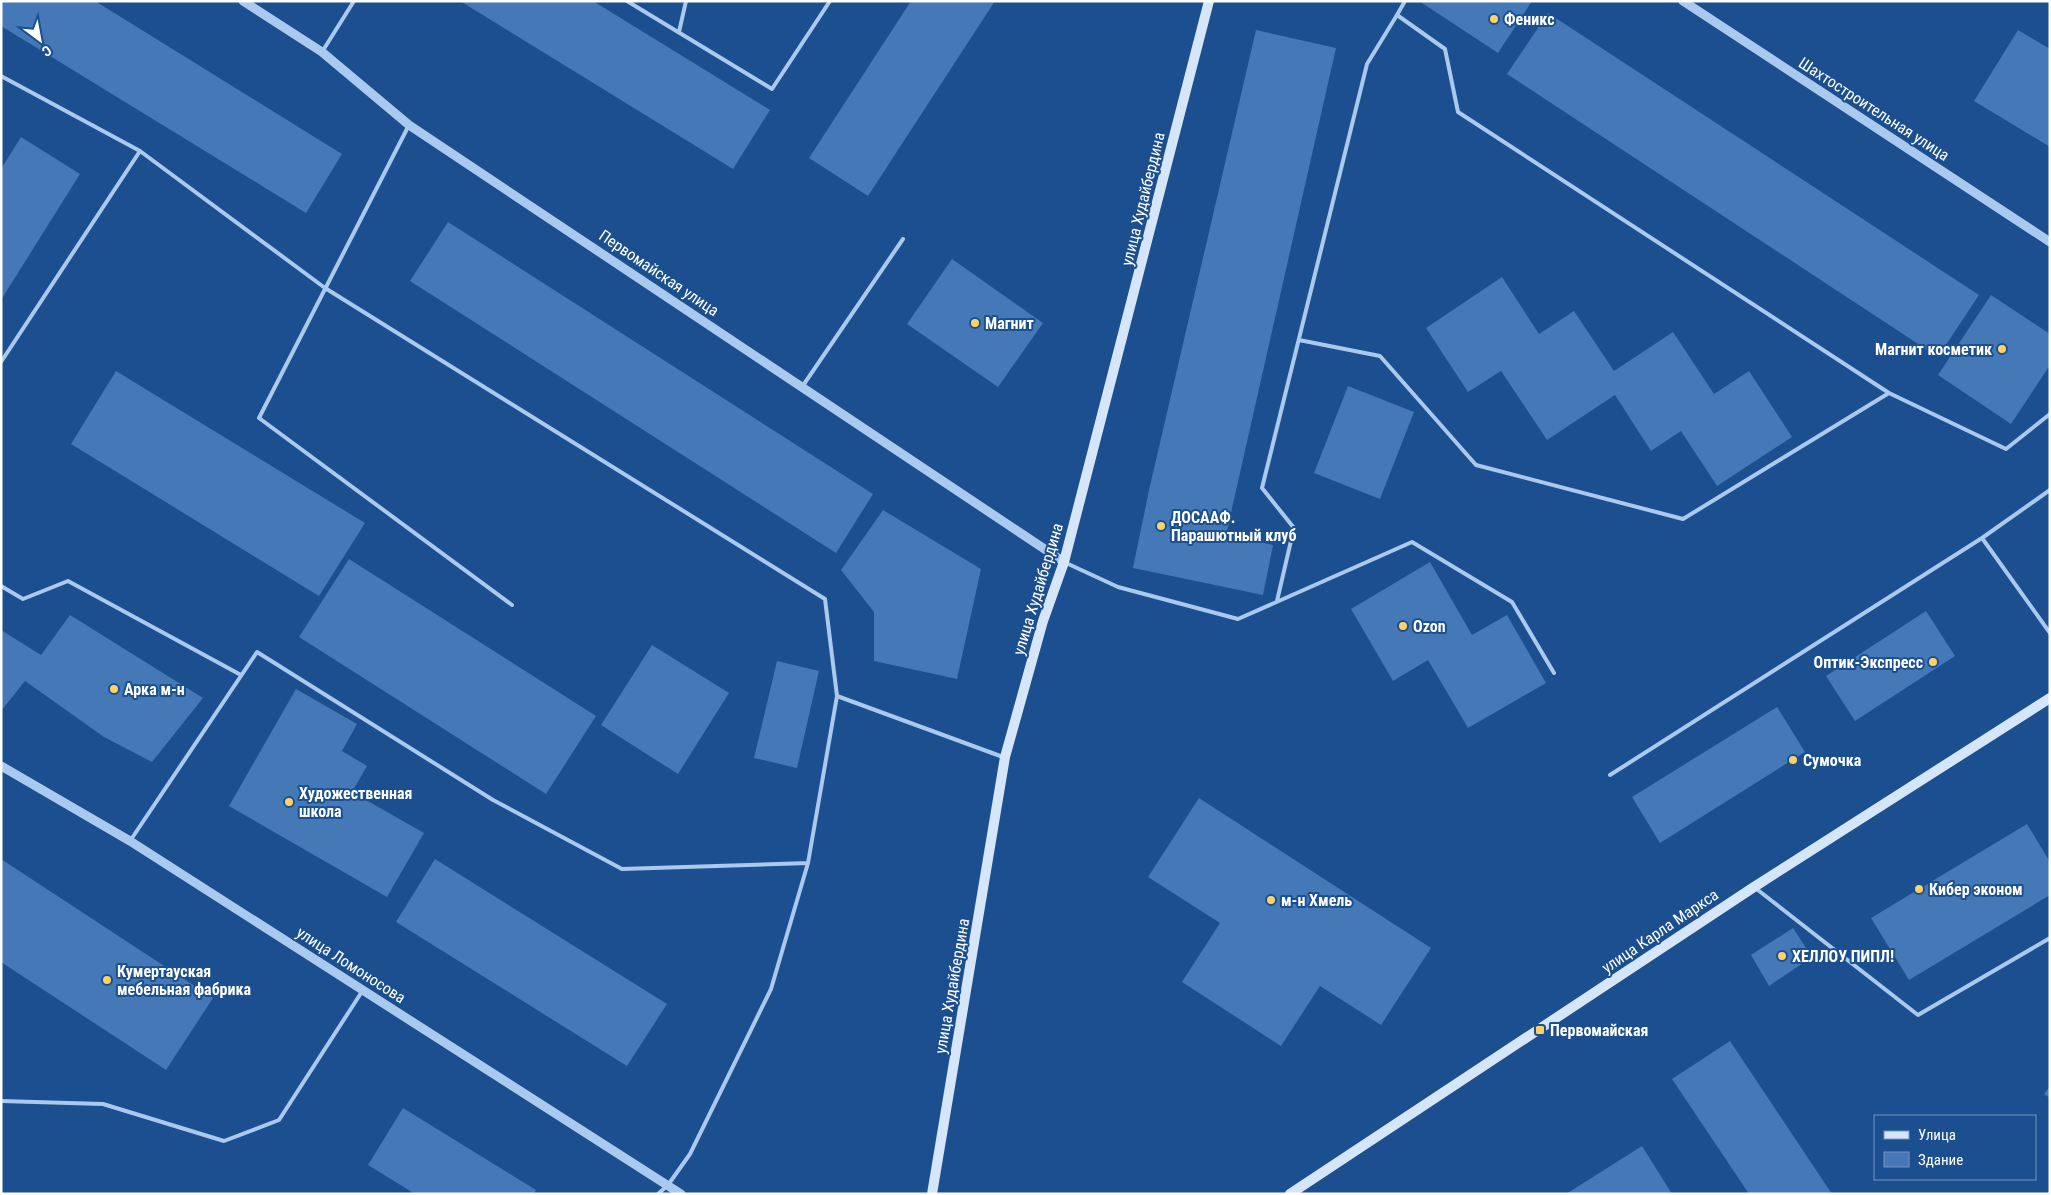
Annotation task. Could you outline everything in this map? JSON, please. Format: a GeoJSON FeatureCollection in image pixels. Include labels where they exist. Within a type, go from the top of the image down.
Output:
{"type":"FeatureCollection","features":[{"type":"Feature","properties":{"kind":"main road","name":"улица Худайбердина"},"geometry":{"type":"LineString","coordinates":[[932,1194],[1006,757],[1043,621],[1064,562],[1209,1]]}},
{"type":"Feature","properties":{"kind":"main road","name":"улица Карла Маркса"},"geometry":{"type":"LineString","coordinates":[[1290,1194],[1754,887],[2050,698]]}},
{"type":"Feature","properties":{"kind":"street","name":"Первомайская улица"},"geometry":{"type":"LineString","coordinates":[[243,1],[322,52],[409,125],[1064,562]]}},
{"type":"Feature","properties":{"kind":"street","name":"Шахтостроительная улица"},"geometry":{"type":"LineString","coordinates":[[1683,1],[2050,242]]}},
{"type":"Feature","properties":{"kind":"street","name":"улица Ломоносова"},"geometry":{"type":"LineString","coordinates":[[1,766],[130,841],[681,1194]]}},
{"type":"Feature","properties":{"kind":"lane"},"geometry":{"type":"LineString","coordinates":[[322,52],[354,1]]}},
{"type":"Feature","properties":{"kind":"lane"},"geometry":{"type":"LineString","coordinates":[[627,1],[772,89],[830,1]]}},
{"type":"Feature","properties":{"kind":"lane"},"geometry":{"type":"LineString","coordinates":[[679,32],[686,1]]}},
{"type":"Feature","properties":{"kind":"lane"},"geometry":{"type":"LineString","coordinates":[[1278,602],[1294,528],[1262,488],[1367,64],[1405,1]]}},
{"type":"Feature","properties":{"kind":"lane"},"geometry":{"type":"LineString","coordinates":[[1397,15],[1445,49],[1458,112],[1889,393],[2006,448],[2050,414]]}},
{"type":"Feature","properties":{"kind":"lane"},"geometry":{"type":"LineString","coordinates":[[1,76],[140,151],[325,288],[825,599],[838,696],[808,863],[771,989],[690,1154],[668,1185],[658,1194]]}},
{"type":"Feature","properties":{"kind":"lane"},"geometry":{"type":"LineString","coordinates":[[409,125],[259,418],[512,605]]}},
{"type":"Feature","properties":{"kind":"lane"},"geometry":{"type":"LineString","coordinates":[[1,362],[140,151]]}},
{"type":"Feature","properties":{"kind":"lane"},"geometry":{"type":"LineString","coordinates":[[802,387],[904,239]]}},
{"type":"Feature","properties":{"kind":"lane"},"geometry":{"type":"LineString","coordinates":[[1299,340],[1380,356],[1476,465],[1683,518],[1889,393]]}},
{"type":"Feature","properties":{"kind":"lane"},"geometry":{"type":"LineString","coordinates":[[1610,775],[1982,538],[2050,490]]}},
{"type":"Feature","properties":{"kind":"lane"},"geometry":{"type":"LineString","coordinates":[[1982,538],[2050,633]]}},
{"type":"Feature","properties":{"kind":"lane"},"geometry":{"type":"LineString","coordinates":[[1064,562],[1118,587],[1238,619],[1412,542],[1512,602],[1554,673]]}},
{"type":"Feature","properties":{"kind":"lane"},"geometry":{"type":"LineString","coordinates":[[1,586],[23,599],[68,581],[241,675]]}},
{"type":"Feature","properties":{"kind":"lane"},"geometry":{"type":"LineString","coordinates":[[130,841],[257,652],[493,800],[622,869],[808,863]]}},
{"type":"Feature","properties":{"kind":"lane"},"geometry":{"type":"LineString","coordinates":[[838,696],[1006,757]]}},
{"type":"Feature","properties":{"kind":"lane"},"geometry":{"type":"LineString","coordinates":[[1754,887],[1918,1015],[2050,938]]}},
{"type":"Feature","properties":{"kind":"lane"},"geometry":{"type":"LineString","coordinates":[[1,1102],[102,1104],[224,1141],[280,1120],[363,990]]}},
{"type":"Feature","properties":{"kind":"building"},"geometry":{"type":"Polygon","coordinates":[[[1,1],[95,1],[342,154],[306,213],[1,26],[1,1]]]}},
{"type":"Feature","properties":{"kind":"building"},"geometry":{"type":"Polygon","coordinates":[[[460,1],[593,1],[770,110],[733,169],[460,1]]]}},
{"type":"Feature","properties":{"kind":"building"},"geometry":{"type":"Polygon","coordinates":[[[911,1],[995,1],[868,196],[809,158],[911,1]]]}},
{"type":"Feature","properties":{"kind":"building"},"geometry":{"type":"Polygon","coordinates":[[[1419,1],[1532,1],[1498,53],[1419,1]]]}},
{"type":"Feature","properties":{"kind":"building"},"geometry":{"type":"Polygon","coordinates":[[[1548,13],[1979,295],[1938,357],[1507,74],[1548,13]]]}},
{"type":"Feature","properties":{"kind":"building"},"geometry":{"type":"Polygon","coordinates":[[[1256,30],[1336,48],[1226,535],[1273,545],[1263,595],[1133,568],[1149,490],[1256,30]]]}},
{"type":"Feature","properties":{"kind":"building"},"geometry":{"type":"Polygon","coordinates":[[[2018,30],[2050,49],[2050,147],[1974,101],[2018,30]]]}},
{"type":"Feature","properties":{"kind":"building"},"geometry":{"type":"Polygon","coordinates":[[[21,137],[80,174],[1,300],[1,169],[21,137]]]}},
{"type":"Feature","properties":{"kind":"building"},"geometry":{"type":"Polygon","coordinates":[[[448,222],[873,494],[836,553],[410,281],[448,222]]]}},
{"type":"Feature","properties":{"kind":"building","name":"Магнит"},"geometry":{"type":"Polygon","coordinates":[[[952,259],[1043,323],[998,387],[907,324],[952,259]]]}},
{"type":"Feature","properties":{"kind":"building"},"geometry":{"type":"Polygon","coordinates":[[[1502,277],[1539,334],[1574,311],[1614,371],[1673,332],[1714,394],[1749,371],[1792,437],[1717,486],[1681,431],[1651,451],[1615,395],[1547,440],[1501,371],[1468,392],[1426,328],[1502,277]]]}},
{"type":"Feature","properties":{"kind":"building","name":"Магнит косметик"},"geometry":{"type":"Polygon","coordinates":[[[1991,295],[2050,334],[2050,365],[2011,424],[1938,375],[1991,295]]]}},
{"type":"Feature","properties":{"kind":"building"},"geometry":{"type":"Polygon","coordinates":[[[116,371],[365,523],[319,596],[71,444],[116,371]]]}},
{"type":"Feature","properties":{"kind":"building"},"geometry":{"type":"Polygon","coordinates":[[[1348,386],[1414,412],[1380,499],[1314,473],[1348,386]]]}},
{"type":"Feature","properties":{"kind":"building"},"geometry":{"type":"Polygon","coordinates":[[[883,510],[981,569],[957,679],[874,661],[874,612],[841,570],[883,510]]]}},
{"type":"Feature","properties":{"kind":"building"},"geometry":{"type":"Polygon","coordinates":[[[349,559],[596,716],[546,794],[299,637],[349,559]]]}},
{"type":"Feature","properties":{"kind":"building"},"geometry":{"type":"Polygon","coordinates":[[[1430,562],[1472,635],[1507,615],[1546,683],[1468,728],[1428,660],[1393,681],[1351,609],[1430,562]]]}},
{"type":"Feature","properties":{"kind":"building"},"geometry":{"type":"Polygon","coordinates":[[[1926,611],[1955,656],[1855,721],[1826,676],[1926,611]]]}},
{"type":"Feature","properties":{"kind":"building","name":"Арка м-н"},"geometry":{"type":"Polygon","coordinates":[[[70,615],[203,698],[152,762],[104,737],[25,681],[1,711],[1,630],[41,655],[70,615]]]}},
{"type":"Feature","properties":{"kind":"building"},"geometry":{"type":"Polygon","coordinates":[[[652,645],[729,693],[678,774],[601,725],[652,645]]]}},
{"type":"Feature","properties":{"kind":"building"},"geometry":{"type":"Polygon","coordinates":[[[777,661],[819,671],[797,768],[754,758],[777,661]]]}},
{"type":"Feature","properties":{"kind":"building","name":"Художественная школа"},"geometry":{"type":"Polygon","coordinates":[[[296,689],[357,724],[342,751],[367,766],[352,792],[424,833],[387,897],[229,806],[296,689]]]}},
{"type":"Feature","properties":{"kind":"building"},"geometry":{"type":"Polygon","coordinates":[[[1777,707],[1805,752],[1660,843],[1632,797],[1777,707]]]}},
{"type":"Feature","properties":{"kind":"building","name":"м-н Хмель"},"geometry":{"type":"Polygon","coordinates":[[[1199,798],[1431,948],[1381,1025],[1320,986],[1281,1046],[1182,982],[1220,923],[1148,877],[1199,798]]]}},
{"type":"Feature","properties":{"kind":"building"},"geometry":{"type":"Polygon","coordinates":[[[2027,824],[2050,862],[2050,895],[1909,980],[1871,918],[2027,824]]]}},
{"type":"Feature","properties":{"kind":"building","name":"Кумертауская мебельная фабрика"},"geometry":{"type":"Polygon","coordinates":[[[1,859],[213,998],[166,1070],[1,962],[1,859]]]}},
{"type":"Feature","properties":{"kind":"building"},"geometry":{"type":"Polygon","coordinates":[[[435,859],[667,1004],[627,1066],[396,922],[435,859]]]}},
{"type":"Feature","properties":{"kind":"building","name":"ХЕЛЛОУ ПИПЛ!"},"geometry":{"type":"Polygon","coordinates":[[[1793,928],[1812,957],[1769,986],[1751,955],[1793,928]]]}},
{"type":"Feature","properties":{"kind":"building"},"geometry":{"type":"Polygon","coordinates":[[[1730,1041],[1832,1194],[1749,1194],[1672,1079],[1730,1041]]]}},
{"type":"Feature","properties":{"kind":"building"},"geometry":{"type":"Polygon","coordinates":[[[2050,1086],[2050,1098],[2044,1094],[2050,1086]]]}},
{"type":"Feature","properties":{"kind":"building"},"geometry":{"type":"Polygon","coordinates":[[[403,1108],[536,1190],[534,1194],[415,1194],[368,1165],[403,1108]]]}},
{"type":"Feature","properties":{"kind":"building"},"geometry":{"type":"Polygon","coordinates":[[[1642,1146],[1672,1194],[1566,1194],[1642,1146]]]}},
{"type":"Feature","properties":{"kind":"place","name":"Феникс"},"geometry":{"type":"Point","coordinates":[1494,19]}},
{"type":"Feature","properties":{"kind":"place","name":"Магнит"},"geometry":{"type":"Point","coordinates":[975,323]}},
{"type":"Feature","properties":{"kind":"place","name":"Магнит косметик"},"geometry":{"type":"Point","coordinates":[2002,349]}},
{"type":"Feature","properties":{"kind":"place","name":"ДОСААФ. Парашютный клуб"},"geometry":{"type":"Point","coordinates":[1161,526]}},
{"type":"Feature","properties":{"kind":"place","name":"Ozon"},"geometry":{"type":"Point","coordinates":[1403,626]}},
{"type":"Feature","properties":{"kind":"place","name":"Оптик-Экспресс"},"geometry":{"type":"Point","coordinates":[1933,662]}},
{"type":"Feature","properties":{"kind":"place","name":"Арка м-н"},"geometry":{"type":"Point","coordinates":[114,689]}},
{"type":"Feature","properties":{"kind":"place","name":"Сумочка"},"geometry":{"type":"Point","coordinates":[1793,760]}},
{"type":"Feature","properties":{"kind":"place","name":"Художественная школа"},"geometry":{"type":"Point","coordinates":[289,802]}},
{"type":"Feature","properties":{"kind":"place","name":"Кибер эконом"},"geometry":{"type":"Point","coordinates":[1919,889]}},
{"type":"Feature","properties":{"kind":"place","name":"м-н Хмель"},"geometry":{"type":"Point","coordinates":[1271,900]}},
{"type":"Feature","properties":{"kind":"place","name":"ХЕЛЛОУ ПИПЛ!"},"geometry":{"type":"Point","coordinates":[1782,956]}},
{"type":"Feature","properties":{"kind":"place","name":"Кумертауская мебельная фабрика"},"geometry":{"type":"Point","coordinates":[107,980]}},
{"type":"Feature","properties":{"kind":"place","name":"Первомайская"},"geometry":{"type":"Point","coordinates":[1540,1030]}}]}
